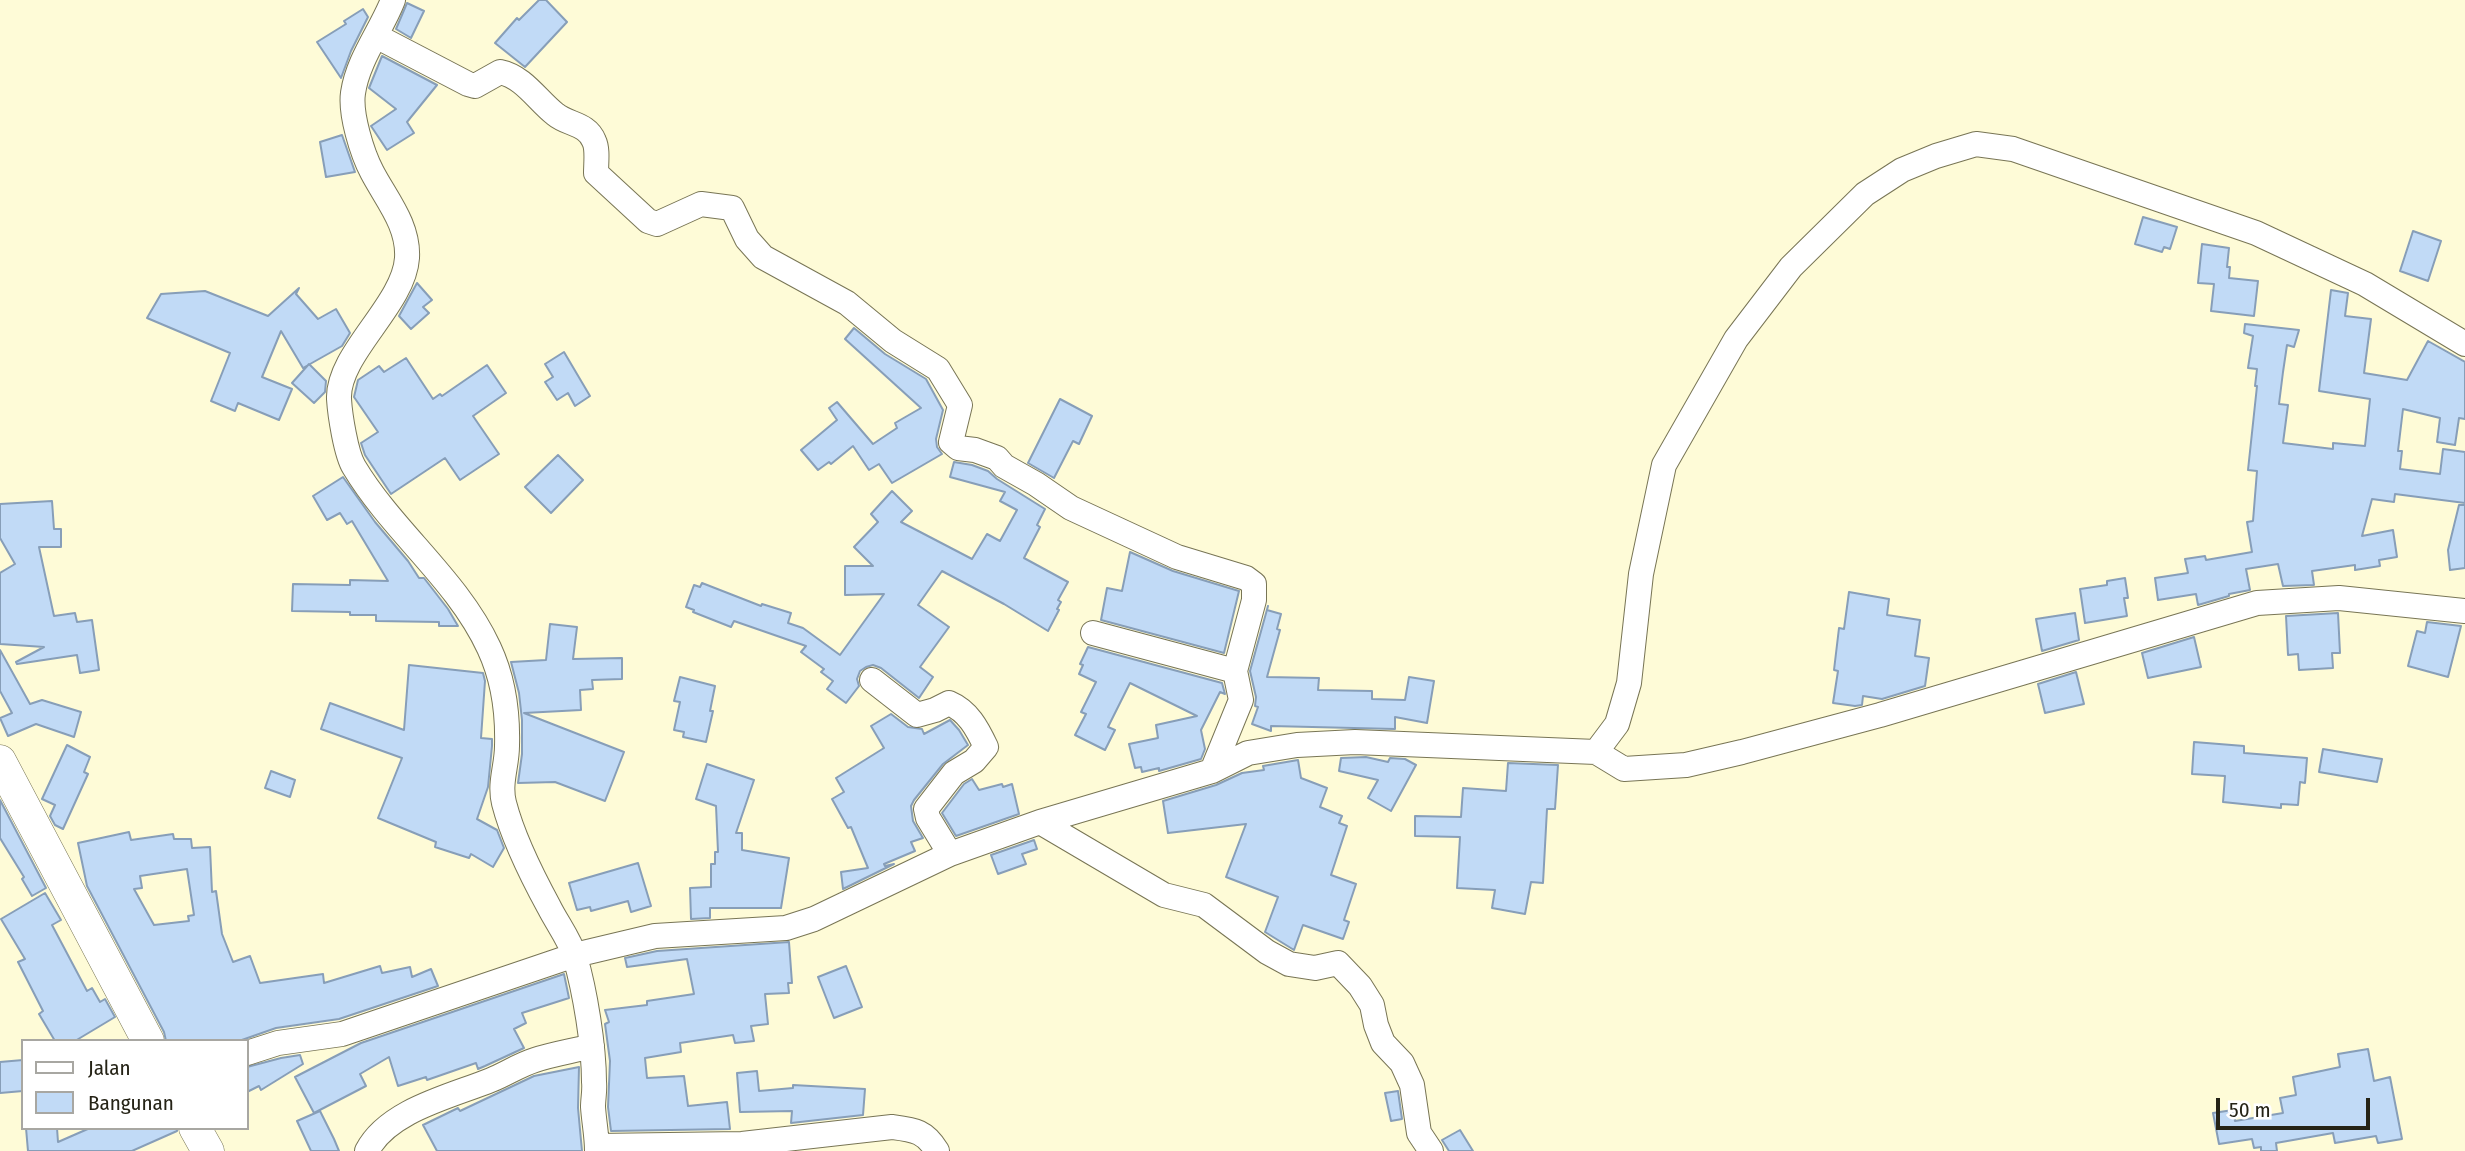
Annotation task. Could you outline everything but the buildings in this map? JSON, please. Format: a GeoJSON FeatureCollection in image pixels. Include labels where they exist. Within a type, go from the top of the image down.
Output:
{"type":"FeatureCollection","features":[{"type":"Feature","properties":{"kind":"main road"},"geometry":{"type":"LineString","coordinates":[[0,761],[147,1039]]}},
{"type":"Feature","properties":{"kind":"main road"},"geometry":{"type":"LineString","coordinates":[[196,1130],[208,1151]]}},
{"type":"Feature","properties":{"kind":"street"},"geometry":{"type":"LineString","coordinates":[[393,0],[357,74],[353,95],[354,116],[371,169],[403,227],[407,258],[400,283],[356,353],[345,374],[339,396],[352,464],[390,515],[451,586],[488,646],[503,681],[508,749],[502,777],[503,799],[514,833],[575,955],[592,1046],[597,1148],[742,1144],[892,1127],[911,1129],[928,1137],[937,1151]]}},
{"type":"Feature","properties":{"kind":"street"},"geometry":{"type":"LineString","coordinates":[[376,36],[475,86],[500,72],[512,74],[556,116],[577,123],[588,131],[596,143],[596,173],[648,221],[657,224],[701,204],[732,208],[747,239],[763,257],[847,303],[893,341],[937,369],[960,405],[951,442],[958,449],[975,450],[997,458],[1004,466],[1071,508],[1177,557],[1246,578],[1254,584],[1254,600],[1235,671],[1241,700],[1212,771]]}},
{"type":"Feature","properties":{"kind":"street"},"geometry":{"type":"LineString","coordinates":[[1596,752],[1616,724],[1629,683],[1641,574],[1664,465],[1736,339],[1791,267],[1865,194],[1902,170],[1976,144],[2013,149],[2256,233],[2365,284],[2465,344]]}},
{"type":"Feature","properties":{"kind":"street"},"geometry":{"type":"LineString","coordinates":[[248,1053],[278,1044],[342,1034],[575,955],[655,936],[786,928],[814,919],[950,854],[1040,822],[1212,771],[1248,753],[1297,745],[1355,743],[1596,752],[1624,769],[1686,765],[1880,715],[2257,603],[2339,598],[2465,611]]}},
{"type":"Feature","properties":{"kind":"street"},"geometry":{"type":"LineString","coordinates":[[1093,633],[1235,671]]}},
{"type":"Feature","properties":{"kind":"street"},"geometry":{"type":"LineString","coordinates":[[872,680],[917,715],[949,703],[960,708],[969,716],[986,747],[974,761],[954,773],[926,809],[928,818],[950,854]]}},
{"type":"Feature","properties":{"kind":"street"},"geometry":{"type":"LineString","coordinates":[[1040,822],[1164,895],[1204,905],[1267,952],[1289,964],[1315,968],[1338,963],[1360,986],[1372,1005],[1383,1043],[1402,1063],[1412,1085],[1419,1133],[1431,1151]]}},
{"type":"Feature","properties":{"kind":"street"},"geometry":{"type":"LineString","coordinates":[[367,1151],[381,1132],[435,1100],[492,1080],[534,1060],[592,1046]]}}]}
